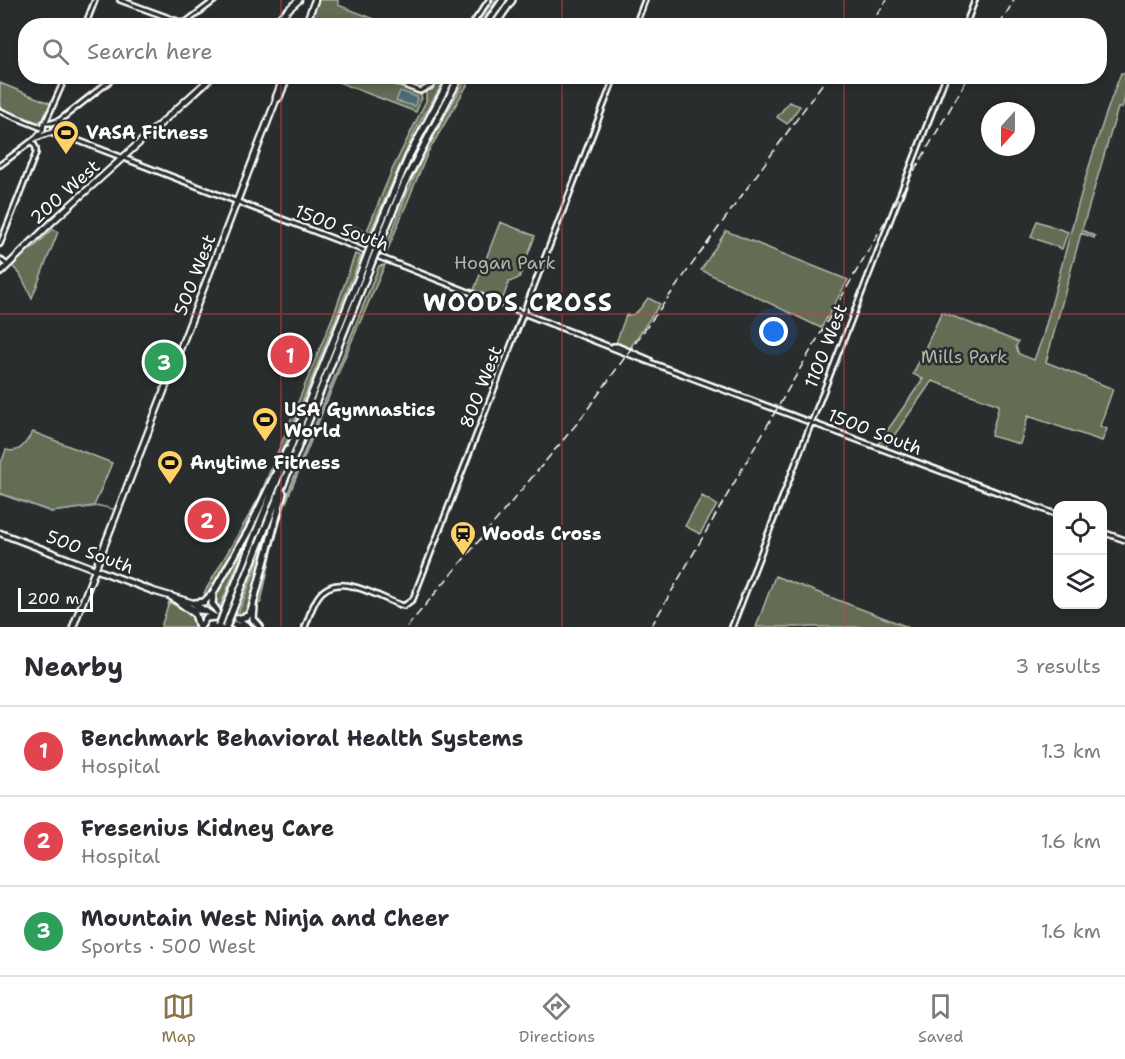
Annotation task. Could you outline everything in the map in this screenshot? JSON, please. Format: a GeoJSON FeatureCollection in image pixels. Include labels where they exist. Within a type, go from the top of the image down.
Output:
{"type":"FeatureCollection","features":[{"type":"Feature","properties":{"kind":"highway"},"geometry":{"type":"LineString","coordinates":[[491,18],[503,0]]}},
{"type":"Feature","properties":{"kind":"highway"},"geometry":{"type":"LineString","coordinates":[[500,18],[512,0]]}},
{"type":"Feature","properties":{"kind":"highway"},"geometry":{"type":"LineString","coordinates":[[219,627],[410,156],[448,84]]}},
{"type":"Feature","properties":{"kind":"highway"},"geometry":{"type":"LineString","coordinates":[[376,243],[456,84]]}},
{"type":"Feature","properties":{"kind":"highway"},"geometry":{"type":"LineString","coordinates":[[226,627],[297,452],[366,268]]}},
{"type":"Feature","properties":{"kind":"highway"},"geometry":{"type":"LineString","coordinates":[[195,603],[205,602],[213,593],[245,537],[298,431]]}},
{"type":"Feature","properties":{"kind":"highway"},"geometry":{"type":"LineString","coordinates":[[236,623],[249,614],[272,528],[297,452]]}},
{"type":"Feature","properties":{"kind":"highway"},"geometry":{"type":"LineString","coordinates":[[199,627],[205,619],[217,615],[212,602],[213,593]]}},
{"type":"Feature","properties":{"kind":"highway"},"geometry":{"type":"LineString","coordinates":[[256,594],[253,616],[260,627]]}},
{"type":"Feature","properties":{"kind":"highway"},"geometry":{"type":"LineString","coordinates":[[171,597],[195,614],[199,627]]}},
{"type":"Feature","properties":{"kind":"main road"},"geometry":{"type":"LineString","coordinates":[[286,11],[295,0]]}},
{"type":"Feature","properties":{"kind":"main road"},"geometry":{"type":"LineString","coordinates":[[279,18],[299,0]]}},
{"type":"Feature","properties":{"kind":"main road"},"geometry":{"type":"LineString","coordinates":[[308,18],[315,0]]}},
{"type":"Feature","properties":{"kind":"main road","name":"200 West"},"geometry":{"type":"LineString","coordinates":[[0,273],[204,84]]}},
{"type":"Feature","properties":{"kind":"main road","name":"500 West"},"geometry":{"type":"LineString","coordinates":[[74,627],[282,84]]}},
{"type":"Feature","properties":{"kind":"main road","name":"500 South"},"geometry":{"type":"LineString","coordinates":[[0,533],[171,597],[195,603],[206,611]]}},
{"type":"Feature","properties":{"kind":"main road","name":"500 South"},"geometry":{"type":"LineString","coordinates":[[171,597],[193,609],[206,611],[249,627]]}},
{"type":"Feature","properties":{"kind":"main road","name":"500 South"},"geometry":{"type":"LineString","coordinates":[[236,623],[243,627]]}},
{"type":"Feature","properties":{"kind":"street"},"geometry":{"type":"LineString","coordinates":[[88,18],[95,0]]}},
{"type":"Feature","properties":{"kind":"street"},"geometry":{"type":"LineString","coordinates":[[120,0],[167,18]]}},
{"type":"Feature","properties":{"kind":"street"},"geometry":{"type":"LineString","coordinates":[[191,18],[215,0]]}},
{"type":"Feature","properties":{"kind":"street"},"geometry":{"type":"LineString","coordinates":[[477,18],[489,0]]}},
{"type":"Feature","properties":{"kind":"street"},"geometry":{"type":"LineString","coordinates":[[638,18],[645,0]]}},
{"type":"Feature","properties":{"kind":"street"},"geometry":{"type":"LineString","coordinates":[[968,18],[975,0]]}},
{"type":"Feature","properties":{"kind":"street"},"geometry":{"type":"LineString","coordinates":[[0,165],[45,131],[50,124],[63,84]]}},
{"type":"Feature","properties":{"kind":"street"},"geometry":{"type":"LineString","coordinates":[[45,131],[50,124],[60,120],[106,84]]}},
{"type":"Feature","properties":{"kind":"street"},"geometry":{"type":"LineString","coordinates":[[403,84],[423,91],[433,84]]}},
{"type":"Feature","properties":{"kind":"street","name":"800 West"},"geometry":{"type":"LineString","coordinates":[[305,627],[316,600],[322,592],[334,585],[348,585],[404,606],[413,599],[612,84]]}},
{"type":"Feature","properties":{"kind":"street","name":"1100 West"},"geometry":{"type":"LineString","coordinates":[[732,627],[943,84]]}},
{"type":"Feature","properties":{"kind":"street","name":"1500 South"},"geometry":{"type":"LineString","coordinates":[[0,111],[45,131],[237,201],[650,361],[1053,513]]}},
{"type":"Feature","properties":{"kind":"street","name":"1500 South"},"geometry":{"type":"LineString","coordinates":[[33,124],[50,124],[60,135]]}},
{"type":"Feature","properties":{"kind":"street","name":"200 West"},"geometry":{"type":"LineString","coordinates":[[0,244],[36,153],[32,141]]}},
{"type":"Feature","properties":{"kind":"street"},"geometry":{"type":"LineString","coordinates":[[0,259],[7,265]]}},
{"type":"Feature","properties":{"kind":"street"},"geometry":{"type":"LineString","coordinates":[[1107,534],[1125,540]]}},
{"type":"Feature","properties":{"kind":"green space"},"geometry":{"type":"Polygon","coordinates":[[[319,0],[338,0],[338,5],[372,18],[312,18],[319,0]]]}},
{"type":"Feature","properties":{"kind":"green space"},"geometry":{"type":"Polygon","coordinates":[[[491,0],[497,0],[484,18],[479,18],[491,0]]]}},
{"type":"Feature","properties":{"kind":"green space","name":"Mills Park"},"geometry":{"type":"Polygon","coordinates":[[[1121,73],[1125,74],[1125,98],[1122,108],[1118,108],[1082,230],[1095,236],[1094,238],[1081,233],[1046,362],[1113,389],[1100,426],[1107,429],[1102,441],[1028,416],[1020,444],[991,436],[999,405],[932,381],[886,447],[878,444],[923,379],[913,374],[942,312],[1018,342],[1016,347],[1019,354],[1034,360],[1042,339],[1098,138],[1121,73]]]}},
{"type":"Feature","properties":{"kind":"green space"},"geometry":{"type":"Polygon","coordinates":[[[0,83],[52,104],[47,119],[37,122],[0,108],[0,83]]]}},
{"type":"Feature","properties":{"kind":"green space"},"geometry":{"type":"Polygon","coordinates":[[[343,84],[392,84],[420,94],[422,98],[416,112],[343,84]]]}},
{"type":"Feature","properties":{"kind":"green space"},"geometry":{"type":"Polygon","coordinates":[[[442,84],[415,131],[366,242],[362,243],[392,170],[426,101],[426,92],[435,85],[442,84]]]}},
{"type":"Feature","properties":{"kind":"green space"},"geometry":{"type":"Polygon","coordinates":[[[463,84],[468,84],[428,152],[386,254],[384,253],[403,203],[424,154],[463,84]]]}},
{"type":"Feature","properties":{"kind":"green space"},"geometry":{"type":"Polygon","coordinates":[[[789,102],[800,106],[787,124],[777,117],[789,102]]]}},
{"type":"Feature","properties":{"kind":"green space"},"geometry":{"type":"Polygon","coordinates":[[[1037,221],[1068,232],[1062,249],[1031,237],[1037,221]]]}},
{"type":"Feature","properties":{"kind":"green space","name":"Hogan Park"},"geometry":{"type":"Polygon","coordinates":[[[500,222],[535,236],[519,278],[509,282],[502,301],[474,290],[500,222]]]}},
{"type":"Feature","properties":{"kind":"green space"},"geometry":{"type":"Polygon","coordinates":[[[53,229],[58,232],[32,298],[20,274],[11,265],[28,247],[31,250],[53,229]]]}},
{"type":"Feature","properties":{"kind":"green space"},"geometry":{"type":"Polygon","coordinates":[[[726,231],[848,280],[821,328],[701,270],[726,231]]]}},
{"type":"Feature","properties":{"kind":"green space"},"geometry":{"type":"Polygon","coordinates":[[[355,254],[361,256],[282,453],[245,533],[208,598],[204,593],[259,498],[335,311],[355,254]]]}},
{"type":"Feature","properties":{"kind":"green space"},"geometry":{"type":"Polygon","coordinates":[[[385,265],[285,505],[261,602],[257,606],[256,619],[255,613],[259,592],[277,520],[379,266],[385,265]]]}},
{"type":"Feature","properties":{"kind":"green space"},"geometry":{"type":"Polygon","coordinates":[[[648,298],[660,304],[630,348],[616,343],[626,315],[636,312],[648,298]]]}},
{"type":"Feature","properties":{"kind":"green space"},"geometry":{"type":"Polygon","coordinates":[[[33,432],[112,463],[94,506],[52,512],[0,493],[0,466],[6,450],[19,449],[33,432]]]}},
{"type":"Feature","properties":{"kind":"green space"},"geometry":{"type":"Polygon","coordinates":[[[702,496],[717,505],[700,534],[685,526],[702,496]]]}},
{"type":"Feature","properties":{"kind":"green space"},"geometry":{"type":"Polygon","coordinates":[[[250,531],[219,609],[214,601],[215,596],[250,531]]]}},
{"type":"Feature","properties":{"kind":"green space"},"geometry":{"type":"Polygon","coordinates":[[[266,542],[248,614],[237,616],[266,542]]]}},
{"type":"Feature","properties":{"kind":"green space"},"geometry":{"type":"Polygon","coordinates":[[[775,576],[908,627],[756,627],[775,576]]]}},
{"type":"Feature","properties":{"kind":"green space"},"geometry":{"type":"Polygon","coordinates":[[[169,602],[194,615],[198,627],[161,627],[169,602]]]}},
{"type":"Feature","properties":{"kind":"water"},"geometry":{"type":"Polygon","coordinates":[[[400,91],[417,97],[415,106],[396,101],[400,91]]]}},
{"type":"Feature","properties":{"kind":"water"},"geometry":{"type":"Polygon","coordinates":[[[346,223],[366,232],[362,242],[358,243],[341,236],[346,223]]]}},
{"type":"Feature","properties":{"kind":"waterway"},"geometry":{"type":"LineString","coordinates":[[0,494],[51,512],[100,506],[113,509]]}},
{"type":"Feature","properties":{"kind":"railway"},"geometry":{"type":"LineString","coordinates":[[875,18],[887,0]]}},
{"type":"Feature","properties":{"kind":"railway"},"geometry":{"type":"LineString","coordinates":[[1004,18],[1014,0]]}},
{"type":"Feature","properties":{"kind":"railway"},"geometry":{"type":"LineString","coordinates":[[407,627],[579,421],[822,84]]}},
{"type":"Feature","properties":{"kind":"railway"},"geometry":{"type":"LineString","coordinates":[[651,627],[964,84]]}},
{"type":"Feature","properties":{"kind":"place","name":"VASA Fitness"},"geometry":{"type":"Point","coordinates":[66,156]}},
{"type":"Feature","properties":{"kind":"place","name":"Benchmark Behavioral Health Systems"},"geometry":{"type":"Point","coordinates":[290,355]}},
{"type":"Feature","properties":{"kind":"place","name":"Mountain West Ninja and Cheer"},"geometry":{"type":"Point","coordinates":[164,362]}},
{"type":"Feature","properties":{"kind":"place","name":"USA Gymnastics World"},"geometry":{"type":"Point","coordinates":[265,443]}},
{"type":"Feature","properties":{"kind":"place","name":"Anytime Fitness"},"geometry":{"type":"Point","coordinates":[170,486]}},
{"type":"Feature","properties":{"kind":"place","name":"Fresenius Kidney Care"},"geometry":{"type":"Point","coordinates":[207,520]}},
{"type":"Feature","properties":{"kind":"place","name":"Woods Cross"},"geometry":{"type":"Point","coordinates":[463,557]}},
{"type":"Feature","properties":{"kind":"district","name":"WOODS CROSS"},"geometry":{"type":"Point","coordinates":[518,303]}}]}
